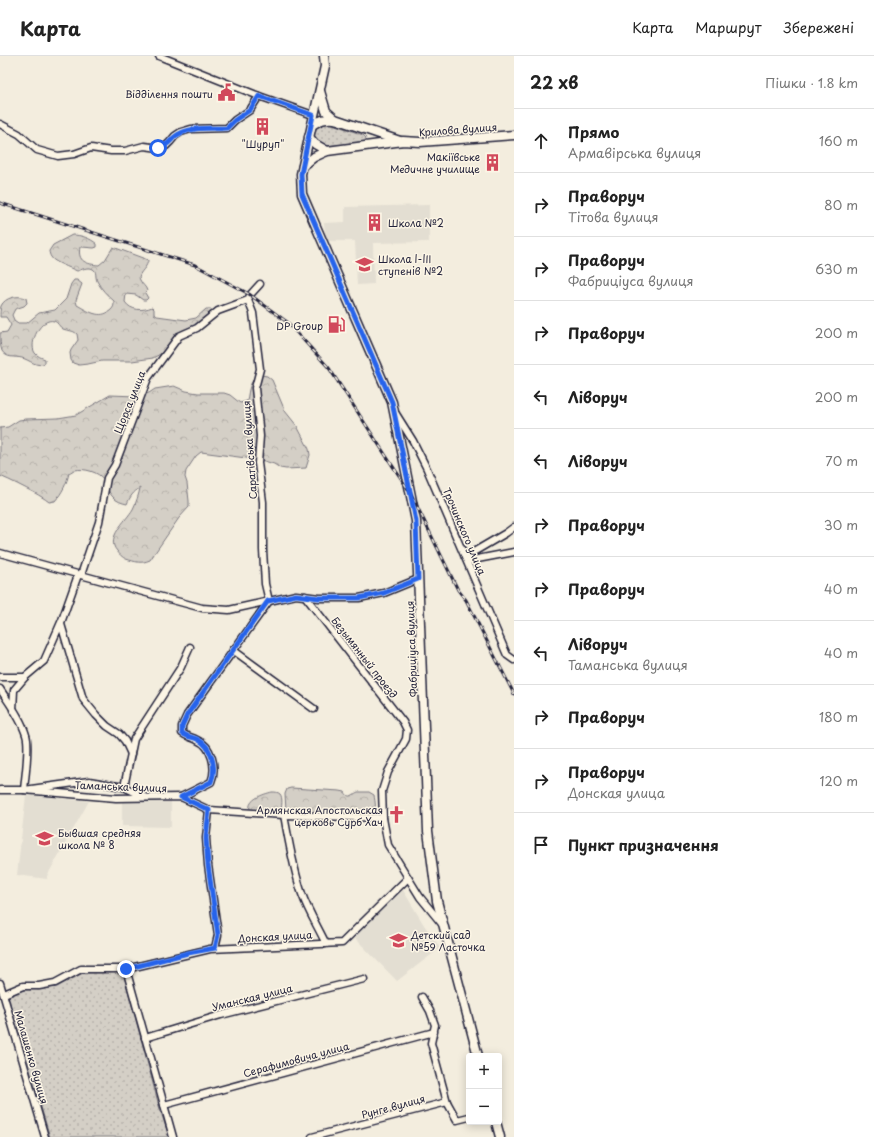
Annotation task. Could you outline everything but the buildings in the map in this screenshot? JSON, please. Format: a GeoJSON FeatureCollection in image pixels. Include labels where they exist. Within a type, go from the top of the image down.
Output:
{"type":"FeatureCollection","features":[{"type":"Feature","properties":{"kind":"main road","name":"Фабриціуса вулиця"},"geometry":{"type":"LineString","coordinates":[[324,56],[325,66],[301,174],[302,194],[392,402],[394,410],[416,521],[428,832],[437,901],[442,924],[477,1053]]}},
{"type":"Feature","properties":{"kind":"main road"},"geometry":{"type":"LineString","coordinates":[[320,90],[326,111],[335,119]]}},
{"type":"Feature","properties":{"kind":"main road"},"geometry":{"type":"LineString","coordinates":[[312,125],[327,118],[335,119],[402,141]]}},
{"type":"Feature","properties":{"kind":"main road"},"geometry":{"type":"LineString","coordinates":[[368,145],[371,142],[372,134],[370,131]]}},
{"type":"Feature","properties":{"kind":"main road","name":"Крилова вулиця"},"geometry":{"type":"LineString","coordinates":[[402,141],[420,142],[514,135]]}},
{"type":"Feature","properties":{"kind":"main road"},"geometry":{"type":"LineString","coordinates":[[309,137],[315,144],[327,151]]}},
{"type":"Feature","properties":{"kind":"main road"},"geometry":{"type":"LineString","coordinates":[[303,166],[314,157],[327,151],[402,141]]}},
{"type":"Feature","properties":{"kind":"main road"},"geometry":{"type":"LineString","coordinates":[[497,1125],[500,1137]]}},
{"type":"Feature","properties":{"kind":"street"},"geometry":{"type":"LineString","coordinates":[[159,56],[259,96],[313,115]]}},
{"type":"Feature","properties":{"kind":"street"},"geometry":{"type":"LineString","coordinates":[[0,124],[19,134],[37,150],[58,156],[74,154],[91,148],[111,151],[125,151],[144,146],[158,148],[166,146],[181,132],[191,129],[227,128],[235,120],[250,110],[259,96]]}},
{"type":"Feature","properties":{"kind":"street"},"geometry":{"type":"LineString","coordinates":[[248,300],[250,295],[260,284]]}},
{"type":"Feature","properties":{"kind":"street","name":"Щорса улица"},"geometry":{"type":"LineString","coordinates":[[14,710],[14,690],[44,661],[61,624],[99,522],[107,478],[115,465],[148,378],[179,336],[197,328],[218,311],[248,300]]}},
{"type":"Feature","properties":{"kind":"street","name":"Саратівська вулиця"},"geometry":{"type":"LineString","coordinates":[[248,300],[254,313],[260,369],[255,388],[260,436],[258,463],[263,502],[263,550],[265,584],[268,601]]}},
{"type":"Feature","properties":{"kind":"street","name":"Трочинского улица"},"geometry":{"type":"LineString","coordinates":[[394,410],[413,441],[427,469],[506,655],[514,660]]}},
{"type":"Feature","properties":{"kind":"street"},"geometry":{"type":"LineString","coordinates":[[466,559],[514,527]]}},
{"type":"Feature","properties":{"kind":"street"},"geometry":{"type":"LineString","coordinates":[[466,559],[514,552]]}},
{"type":"Feature","properties":{"kind":"street"},"geometry":{"type":"LineString","coordinates":[[0,553],[202,608],[229,610],[296,595],[319,598],[359,598],[384,593],[418,579]]}},
{"type":"Feature","properties":{"kind":"street","name":"Безымянный проезд"},"geometry":{"type":"LineString","coordinates":[[305,596],[403,722],[407,730],[406,739],[388,772],[382,792],[383,818],[388,845],[420,897],[442,924]]}},
{"type":"Feature","properties":{"kind":"street"},"geometry":{"type":"LineString","coordinates":[[181,797],[211,782],[213,777],[213,762],[209,750],[197,740],[182,733],[182,726],[187,715],[268,601]]}},
{"type":"Feature","properties":{"kind":"street"},"geometry":{"type":"LineString","coordinates":[[61,624],[83,699],[96,716],[119,734],[125,741],[131,754]]}},
{"type":"Feature","properties":{"kind":"street"},"geometry":{"type":"LineString","coordinates":[[124,788],[134,739],[181,667],[190,647]]}},
{"type":"Feature","properties":{"kind":"street"},"geometry":{"type":"LineString","coordinates":[[233,650],[314,709]]}},
{"type":"Feature","properties":{"kind":"street"},"geometry":{"type":"LineString","coordinates":[[0,677],[25,678]]}},
{"type":"Feature","properties":{"kind":"street"},"geometry":{"type":"LineString","coordinates":[[0,689],[21,722],[26,736],[27,745],[24,790],[89,781],[124,788],[145,797]]}},
{"type":"Feature","properties":{"kind":"street","name":"Таманська вулиця"},"geometry":{"type":"LineString","coordinates":[[0,790],[24,790],[116,798],[181,797],[209,810],[284,816],[383,818]]}},
{"type":"Feature","properties":{"kind":"street"},"geometry":{"type":"LineString","coordinates":[[209,810],[206,838],[208,865],[218,935],[215,948]]}},
{"type":"Feature","properties":{"kind":"street"},"geometry":{"type":"LineString","coordinates":[[284,816],[302,895],[326,944]]}},
{"type":"Feature","properties":{"kind":"street","name":"Донская улица"},"geometry":{"type":"LineString","coordinates":[[4,994],[23,986],[39,986],[56,983],[82,969],[126,969],[188,953],[215,948],[342,943],[408,878]]}},
{"type":"Feature","properties":{"kind":"street"},"geometry":{"type":"LineString","coordinates":[[126,969],[173,1137]]}},
{"type":"Feature","properties":{"kind":"street","name":"Уманская улица"},"geometry":{"type":"LineString","coordinates":[[145,1038],[221,1015],[364,979]]}},
{"type":"Feature","properties":{"kind":"street","name":"Малашенко вулиця"},"geometry":{"type":"LineString","coordinates":[[0,983],[45,1137]]}},
{"type":"Feature","properties":{"kind":"street"},"geometry":{"type":"LineString","coordinates":[[422,997],[430,1011],[435,1025],[431,1043],[447,1102],[457,1120],[466,1117]]}},
{"type":"Feature","properties":{"kind":"street","name":"Серафимовича улица"},"geometry":{"type":"LineString","coordinates":[[164,1105],[434,1032]]}},
{"type":"Feature","properties":{"kind":"street","name":"Рунге вулиця"},"geometry":{"type":"LineString","coordinates":[[312,1137],[447,1102]]}},
{"type":"Feature","properties":{"kind":"shaded area","name":"Школа I-III ступенів №2"},"geometry":{"type":"Polygon","coordinates":[[[429,205],[429,242],[373,243],[374,284],[357,285],[355,241],[326,241],[324,223],[345,222],[345,207],[429,205]]]}},
{"type":"Feature","properties":{"kind":"shaded area","name":"Бывшая средняя школа № 8"},"geometry":{"type":"Polygon","coordinates":[[[26,795],[89,801],[47,876],[47,879],[17,875],[26,795]]]}},
{"type":"Feature","properties":{"kind":"shaded area"},"geometry":{"type":"Polygon","coordinates":[[[122,800],[171,801],[171,827],[122,826],[122,800]]]}},
{"type":"Feature","properties":{"kind":"shaded area"},"geometry":{"type":"Polygon","coordinates":[[[403,890],[440,948],[397,981],[354,937],[403,890]]]}},
{"type":"Feature","properties":{"kind":"green space"},"geometry":{"type":"Polygon","coordinates":[[[327,122],[363,135],[366,138],[364,143],[323,146],[313,138],[315,127],[327,122]]]}},
{"type":"Feature","properties":{"kind":"green space"},"geometry":{"type":"Polygon","coordinates":[[[72,235],[85,237],[97,244],[97,247],[94,248],[80,247],[80,256],[87,263],[99,265],[105,260],[113,247],[148,260],[139,278],[147,291],[145,293],[148,298],[143,300],[136,295],[126,294],[125,302],[130,307],[141,310],[152,307],[154,309],[154,314],[157,316],[186,320],[196,318],[206,309],[211,309],[212,312],[196,325],[178,333],[162,353],[153,358],[132,361],[102,361],[79,365],[73,363],[70,353],[78,340],[77,334],[63,329],[54,321],[49,321],[40,327],[33,343],[35,353],[45,359],[45,363],[39,365],[22,358],[11,357],[4,354],[1,349],[0,333],[7,332],[11,325],[6,317],[0,317],[0,313],[1,306],[9,299],[16,297],[26,298],[27,303],[24,306],[15,309],[12,315],[14,320],[18,323],[27,323],[39,313],[55,310],[66,299],[71,284],[74,280],[77,280],[82,284],[76,300],[77,305],[94,314],[107,313],[113,308],[114,301],[104,292],[96,279],[94,270],[91,268],[85,268],[77,271],[52,259],[49,251],[53,245],[72,235]]]}},
{"type":"Feature","properties":{"kind":"green space"},"geometry":{"type":"Polygon","coordinates":[[[261,375],[267,376],[272,380],[285,411],[297,426],[309,449],[310,455],[306,468],[286,469],[261,460],[201,452],[196,456],[186,471],[185,477],[189,507],[179,518],[150,560],[138,562],[126,559],[117,551],[113,541],[118,530],[133,509],[140,488],[135,491],[127,504],[119,502],[111,495],[102,477],[87,470],[74,470],[69,473],[66,484],[58,498],[55,501],[49,502],[35,493],[0,476],[0,428],[8,427],[19,420],[58,418],[76,415],[110,395],[136,396],[149,393],[155,389],[174,386],[186,391],[198,393],[224,393],[230,395],[240,403],[247,401],[252,382],[261,375]]]}},
{"type":"Feature","properties":{"kind":"green space"},"geometry":{"type":"Polygon","coordinates":[[[287,789],[340,791],[345,792],[348,796],[358,792],[369,792],[374,795],[375,810],[373,815],[288,813],[286,811],[285,794],[287,789]]]}},
{"type":"Feature","properties":{"kind":"green space"},"geometry":{"type":"Polygon","coordinates":[[[272,792],[281,795],[282,803],[280,812],[250,810],[251,803],[254,800],[272,792]]]}},
{"type":"Feature","properties":{"kind":"green space"},"geometry":{"type":"Polygon","coordinates":[[[123,972],[159,1106],[169,1137],[50,1137],[8,997],[22,990],[57,987],[83,973],[123,972]]]}},
{"type":"Feature","properties":{"kind":"railway"},"geometry":{"type":"LineString","coordinates":[[0,203],[195,265],[249,294],[287,322],[329,368],[410,492],[458,590],[466,600],[514,694]]}},
{"type":"Feature","properties":{"kind":"place","name":"Відділення пошти"},"geometry":{"type":"Point","coordinates":[226,93]}},
{"type":"Feature","properties":{"kind":"place","name":"\"Шуруп\""},"geometry":{"type":"Point","coordinates":[263,126]}},
{"type":"Feature","properties":{"kind":"place","name":"Макіївське Медичне училище"},"geometry":{"type":"Point","coordinates":[493,162]}},
{"type":"Feature","properties":{"kind":"place","name":"Школа №2"},"geometry":{"type":"Point","coordinates":[375,222]}},
{"type":"Feature","properties":{"kind":"place","name":"Школа I-III ступенів №2"},"geometry":{"type":"Point","coordinates":[365,264]}},
{"type":"Feature","properties":{"kind":"place","name":"DP Group"},"geometry":{"type":"Point","coordinates":[336,325]}},
{"type":"Feature","properties":{"kind":"place","name":"Армянская Апостольская церковь Сурб Хач"},"geometry":{"type":"Point","coordinates":[396,815]}},
{"type":"Feature","properties":{"kind":"place","name":"Бывшая средняя школа № 8"},"geometry":{"type":"Point","coordinates":[45,838]}},
{"type":"Feature","properties":{"kind":"place","name":"Детский сад №59 Ласточка"},"geometry":{"type":"Point","coordinates":[398,940]}},
{"type":"Feature","properties":{"kind":"route"},"geometry":{"type":"LineString","coordinates":[[126,969],[188,953],[215,948],[218,935],[208,865],[206,838],[209,810],[181,797],[211,782],[213,777],[213,762],[209,750],[197,740],[182,733],[182,726],[187,715],[268,601],[296,595],[319,598],[359,598],[384,593],[418,579],[416,521],[392,402],[302,194],[301,174],[313,115],[259,96],[250,110],[235,120],[227,128],[191,129],[181,132],[166,146],[158,148]]}}]}
